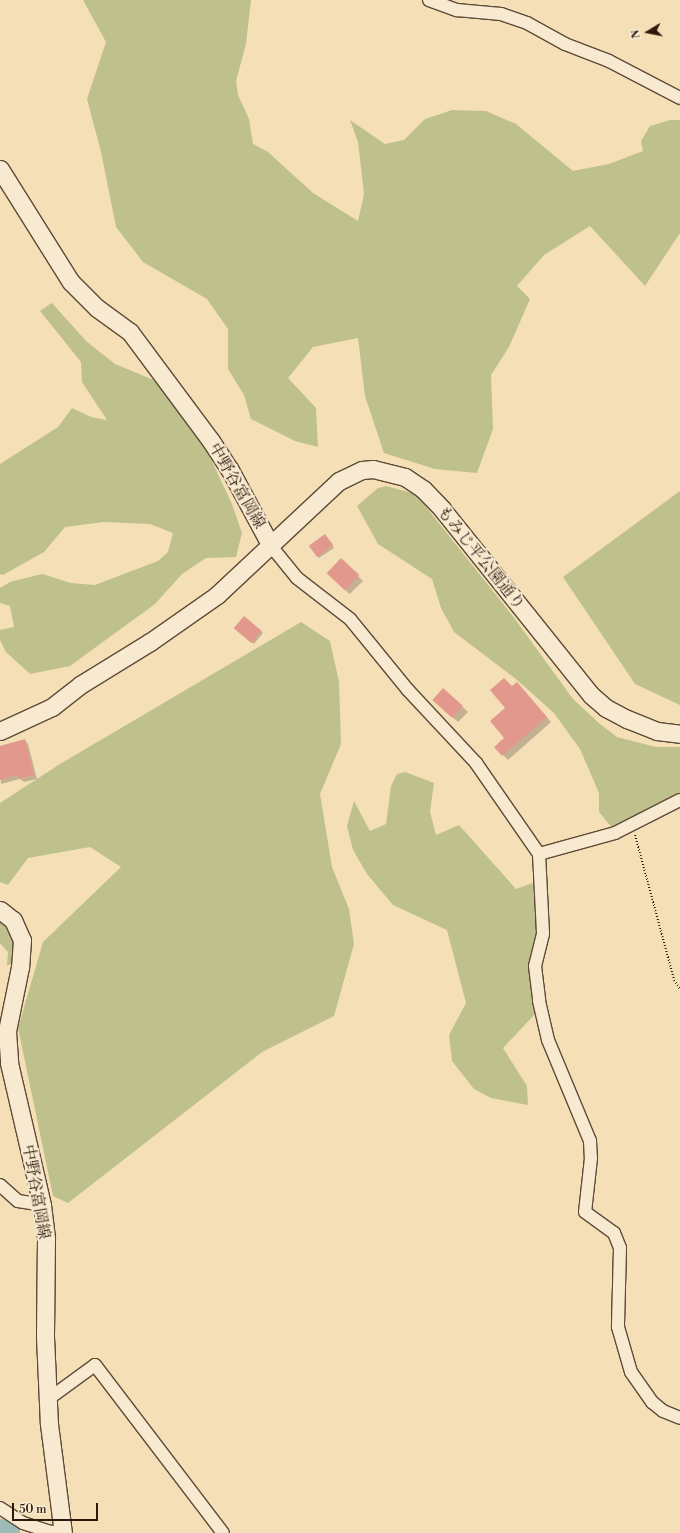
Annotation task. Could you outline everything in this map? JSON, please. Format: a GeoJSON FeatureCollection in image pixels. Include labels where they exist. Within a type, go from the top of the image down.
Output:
{"type":"FeatureCollection","features":[{"type":"Feature","properties":{"kind":"main road","name":"中野谷富岡線"},"geometry":{"type":"LineString","coordinates":[[0,169],[71,282],[92,304],[130,332],[211,441],[230,470],[271,546],[218,595],[150,642],[80,685],[52,707],[0,731]]}},
{"type":"Feature","properties":{"kind":"main road","name":"もみじ平公園通り"},"geometry":{"type":"LineString","coordinates":[[271,546],[339,481],[349,476],[374,469],[405,477],[423,489],[469,540],[591,696],[606,708],[626,719],[657,731],[680,734]]}},
{"type":"Feature","properties":{"kind":"main road","name":"中野谷富岡線"},"geometry":{"type":"LineString","coordinates":[[0,910],[12,920],[22,940],[20,967],[7,1031],[9,1063],[42,1205],[46,1239],[48,1400],[62,1532]]}},
{"type":"Feature","properties":{"kind":"street"},"geometry":{"type":"LineString","coordinates":[[429,0],[457,10],[501,14],[527,23],[565,44],[609,61],[680,98]]}},
{"type":"Feature","properties":{"kind":"street"},"geometry":{"type":"LineString","coordinates":[[271,546],[297,578],[350,619],[403,685],[476,763],[539,854],[543,934],[535,966],[539,1001],[548,1040],[590,1141],[591,1158],[585,1212],[614,1233],[620,1248],[618,1327],[631,1372],[652,1402],[662,1411],[680,1418]]}},
{"type":"Feature","properties":{"kind":"street"},"geometry":{"type":"LineString","coordinates":[[539,854],[588,842],[632,824],[680,800]]}},
{"type":"Feature","properties":{"kind":"street"},"geometry":{"type":"LineString","coordinates":[[0,1185],[18,1201],[42,1205]]}},
{"type":"Feature","properties":{"kind":"street"},"geometry":{"type":"LineString","coordinates":[[48,1400],[95,1365],[223,1533]]}},
{"type":"Feature","properties":{"kind":"street"},"geometry":{"type":"LineString","coordinates":[[0,1508],[23,1523],[50,1532],[62,1532]]}},
{"type":"Feature","properties":{"kind":"path"},"geometry":{"type":"LineString","coordinates":[[632,824],[674,980],[680,989]]}},
{"type":"Feature","properties":{"kind":"green space"},"geometry":{"type":"Polygon","coordinates":[[[83,0],[251,0],[246,44],[236,81],[238,95],[249,119],[253,144],[268,152],[313,193],[358,221],[364,194],[358,142],[350,120],[385,144],[404,140],[425,119],[452,110],[486,111],[516,124],[573,171],[609,164],[643,151],[641,141],[650,126],[670,120],[680,120],[680,233],[645,286],[590,226],[544,255],[517,286],[530,299],[509,347],[491,375],[493,429],[477,473],[435,469],[384,453],[365,396],[358,338],[313,347],[288,378],[316,408],[318,447],[295,441],[251,419],[244,395],[228,369],[228,329],[207,299],[143,262],[116,227],[101,152],[87,99],[106,42],[83,0]]]}},
{"type":"Feature","properties":{"kind":"green space"},"geometry":{"type":"Polygon","coordinates":[[[52,303],[86,341],[115,364],[156,381],[164,389],[209,455],[232,504],[242,533],[236,557],[206,558],[182,574],[155,604],[70,666],[30,674],[6,652],[0,640],[0,630],[14,627],[10,606],[0,603],[0,588],[10,582],[42,574],[71,583],[95,585],[158,561],[168,552],[173,533],[150,524],[104,522],[65,527],[44,552],[3,575],[0,574],[0,464],[58,427],[72,408],[91,417],[107,420],[82,382],[81,362],[40,311],[52,303]]]}},
{"type":"Feature","properties":{"kind":"green space"},"geometry":{"type":"Polygon","coordinates":[[[386,486],[412,493],[419,498],[512,615],[573,699],[600,724],[617,737],[656,747],[680,747],[680,796],[614,830],[599,812],[599,793],[580,749],[554,713],[516,679],[454,632],[441,608],[432,579],[378,544],[357,506],[378,488],[386,486]]]}},
{"type":"Feature","properties":{"kind":"green space"},"geometry":{"type":"Polygon","coordinates":[[[680,491],[680,705],[635,684],[563,577],[680,491]]]}},
{"type":"Feature","properties":{"kind":"green space"},"geometry":{"type":"Polygon","coordinates":[[[301,622],[330,641],[339,682],[341,744],[320,794],[332,867],[349,909],[354,944],[334,1016],[262,1052],[68,1203],[53,1196],[18,1028],[43,942],[121,867],[90,847],[28,858],[8,885],[0,882],[0,803],[60,764],[301,622]]]}},
{"type":"Feature","properties":{"kind":"green space"},"geometry":{"type":"Polygon","coordinates":[[[405,772],[434,783],[430,812],[436,835],[459,825],[516,889],[532,883],[539,905],[536,1013],[503,1048],[527,1086],[528,1105],[491,1098],[474,1089],[452,1061],[449,1035],[466,1003],[447,930],[393,905],[367,874],[353,850],[347,826],[354,801],[370,831],[386,824],[391,786],[397,774],[405,772]]]}},
{"type":"Feature","properties":{"kind":"green space"},"geometry":{"type":"Polygon","coordinates":[[[0,919],[10,928],[15,942],[13,963],[7,966],[8,952],[0,943],[0,919]]]}},
{"type":"Feature","properties":{"kind":"building"},"geometry":{"type":"Polygon","coordinates":[[[325,534],[333,545],[317,557],[309,546],[325,534]]]}},
{"type":"Feature","properties":{"kind":"building"},"geometry":{"type":"Polygon","coordinates":[[[341,558],[359,575],[345,590],[327,573],[341,558]]]}},
{"type":"Feature","properties":{"kind":"building"},"geometry":{"type":"Polygon","coordinates":[[[244,616],[262,631],[251,643],[234,628],[244,616]]]}},
{"type":"Feature","properties":{"kind":"building"},"geometry":{"type":"Polygon","coordinates":[[[504,678],[512,686],[517,682],[547,717],[502,756],[494,747],[504,738],[490,721],[505,708],[490,690],[504,678]]]}},
{"type":"Feature","properties":{"kind":"building"},"geometry":{"type":"Polygon","coordinates":[[[443,688],[463,706],[452,718],[432,700],[443,688]]]}},
{"type":"Feature","properties":{"kind":"building"},"geometry":{"type":"Polygon","coordinates":[[[25,739],[34,775],[19,779],[18,775],[0,780],[0,746],[25,739]]]}},
{"type":"Feature","properties":{"kind":"waterway"},"geometry":{"type":"LineString","coordinates":[[0,1529],[9,1533]]}}]}
